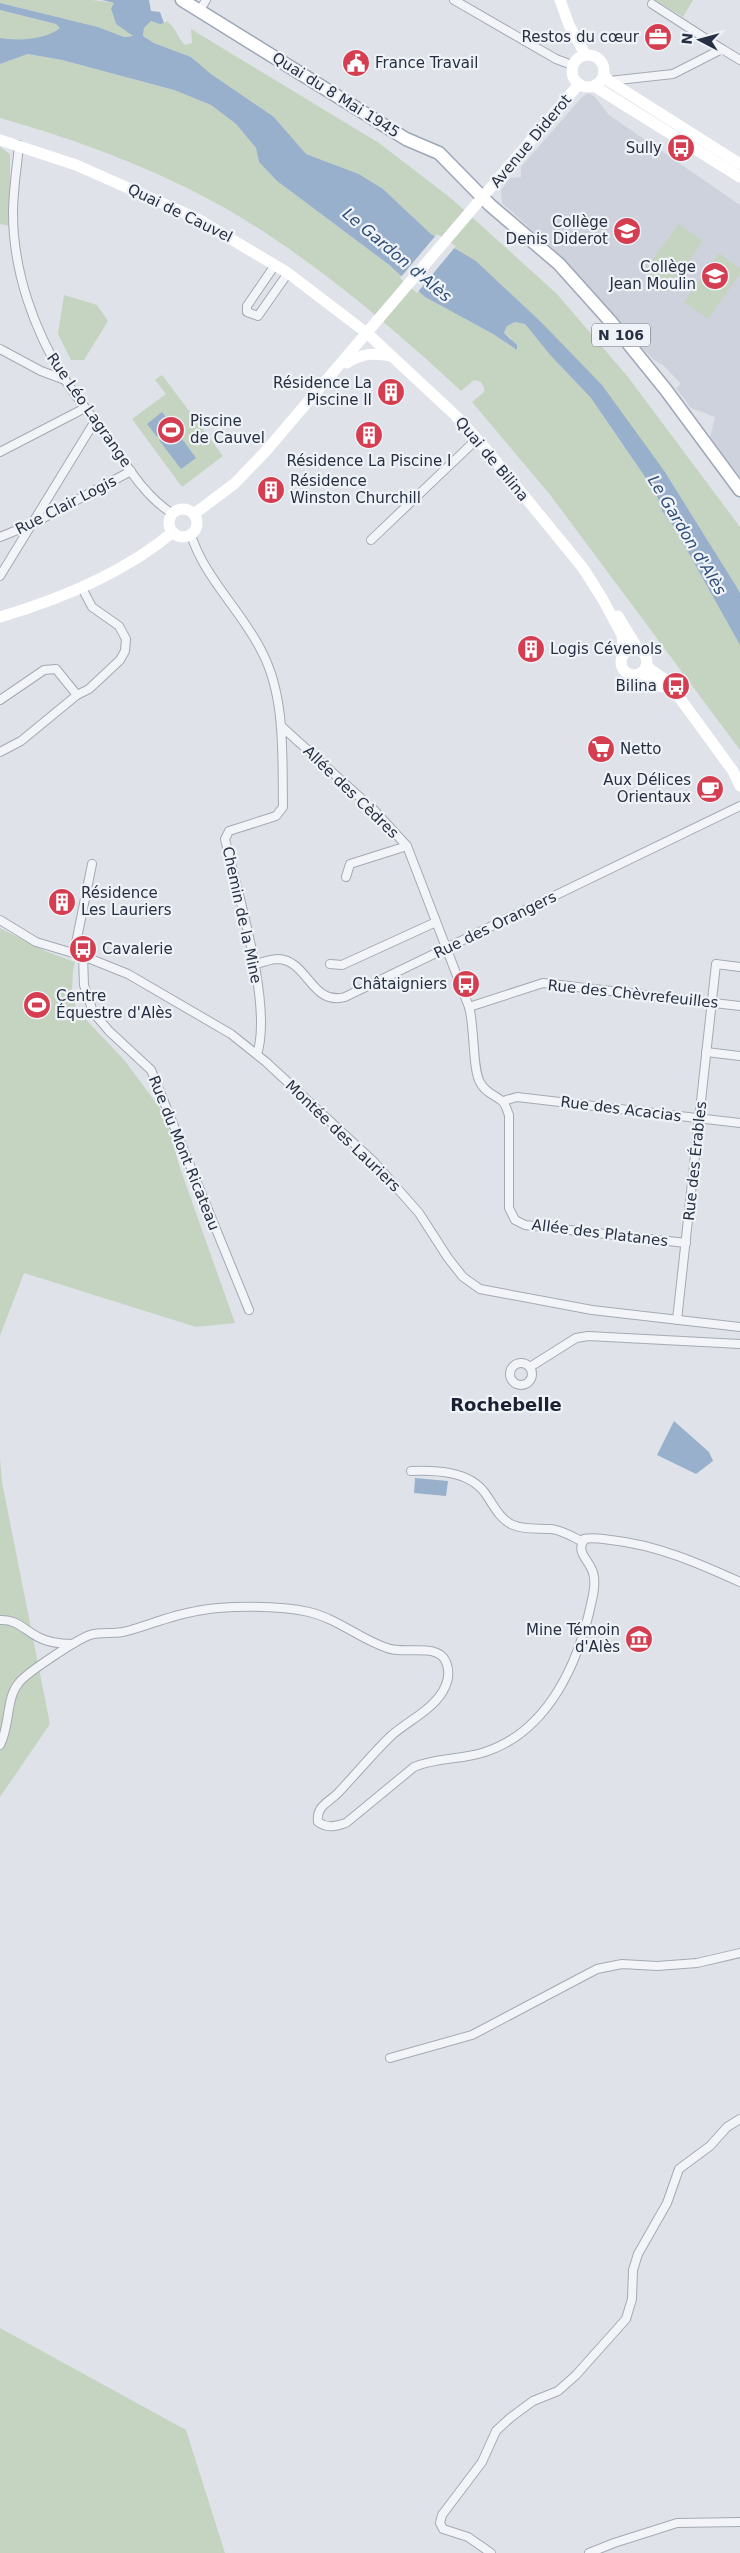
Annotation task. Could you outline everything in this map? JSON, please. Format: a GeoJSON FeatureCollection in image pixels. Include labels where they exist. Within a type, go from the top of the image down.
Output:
{"type":"FeatureCollection","features":[{"type":"Feature","properties":{"kind":"main road","name":"Quai du 8 Mai 1945"},"geometry":{"type":"LineString","coordinates":[[182,0],[203,5],[406,139],[439,153],[483,198]]}},
{"type":"Feature","properties":{"kind":"main road"},"geometry":{"type":"LineString","coordinates":[[560,0],[569,25],[585,54]]}},
{"type":"Feature","properties":{"kind":"main road"},"geometry":{"type":"LineString","coordinates":[[606,78],[594,86],[586,87],[578,84],[573,78],[572,65],[578,57],[585,54],[593,54],[600,59],[604,66],[606,78],[740,164]]}},
{"type":"Feature","properties":{"kind":"main road","name":"Avenue Diderot"},"geometry":{"type":"LineString","coordinates":[[194,514],[234,484],[337,369],[578,84]]}},
{"type":"Feature","properties":{"kind":"main road"},"geometry":{"type":"LineString","coordinates":[[594,86],[740,177]]}},
{"type":"Feature","properties":{"kind":"main road","name":"Quai de Cauvel"},"geometry":{"type":"LineString","coordinates":[[0,140],[76,165],[166,203],[224,233],[288,273],[371,330]]}},
{"type":"Feature","properties":{"kind":"main road","name":"N 106"},"geometry":{"type":"LineString","coordinates":[[483,198],[559,264],[611,322],[740,490]]}},
{"type":"Feature","properties":{"kind":"main road","name":"Quai de Bilina"},"geometry":{"type":"LineString","coordinates":[[371,330],[391,356],[455,415],[477,439],[583,568],[622,635],[624,654]]}},
{"type":"Feature","properties":{"kind":"main road"},"geometry":{"type":"LineString","coordinates":[[337,369],[365,354],[391,356]]}},
{"type":"Feature","properties":{"kind":"main road"},"geometry":{"type":"LineString","coordinates":[[184,509],[194,514],[197,525],[191,535],[183,537],[173,532],[170,525],[173,514],[184,509]]}},
{"type":"Feature","properties":{"kind":"main road"},"geometry":{"type":"LineString","coordinates":[[0,617],[42,604],[82,588],[148,551],[173,532]]}},
{"type":"Feature","properties":{"kind":"main road","name":"Quai de Bilina"},"geometry":{"type":"LineString","coordinates":[[602,598],[628,630],[638,650]]}},
{"type":"Feature","properties":{"kind":"main road"},"geometry":{"type":"LineString","coordinates":[[644,670],[633,675],[625,672],[621,664],[624,654],[630,650],[638,650],[644,654],[644,670],[668,694],[727,776],[737,782]]}},
{"type":"Feature","properties":{"kind":"street"},"geometry":{"type":"LineString","coordinates":[[454,0],[556,60],[572,65]]}},
{"type":"Feature","properties":{"kind":"street"},"geometry":{"type":"LineString","coordinates":[[652,4],[740,60]]}},
{"type":"Feature","properties":{"kind":"street"},"geometry":{"type":"LineString","coordinates":[[606,78],[673,74],[722,48]]}},
{"type":"Feature","properties":{"kind":"street","name":"Rue Léo Lagrange"},"geometry":{"type":"LineString","coordinates":[[19,145],[13,213],[23,284],[48,350],[65,380],[131,471],[156,503],[173,514]]}},
{"type":"Feature","properties":{"kind":"street"},"geometry":{"type":"LineString","coordinates":[[275,265],[247,306],[247,312],[253,316],[258,316],[288,273]]}},
{"type":"Feature","properties":{"kind":"street"},"geometry":{"type":"LineString","coordinates":[[0,349],[41,371],[65,380]]}},
{"type":"Feature","properties":{"kind":"street"},"geometry":{"type":"LineString","coordinates":[[0,452],[85,408]]}},
{"type":"Feature","properties":{"kind":"street"},"geometry":{"type":"LineString","coordinates":[[0,576],[95,421]]}},
{"type":"Feature","properties":{"kind":"street"},"geometry":{"type":"LineString","coordinates":[[371,540],[477,439]]}},
{"type":"Feature","properties":{"kind":"street","name":"Rue Clair Logis"},"geometry":{"type":"LineString","coordinates":[[0,537],[32,524],[131,471]]}},
{"type":"Feature","properties":{"kind":"street","name":"Chemin de la Mine"},"geometry":{"type":"LineString","coordinates":[[191,535],[199,557],[263,653],[273,686],[281,726],[283,806],[276,816],[229,832],[225,839],[254,964],[262,1018],[261,1044],[257,1054]]}},
{"type":"Feature","properties":{"kind":"street"},"geometry":{"type":"LineString","coordinates":[[0,752],[21,741],[77,695],[90,688],[120,660],[127,646],[126,639],[119,626],[92,607],[82,588]]}},
{"type":"Feature","properties":{"kind":"street"},"geometry":{"type":"LineString","coordinates":[[0,700],[44,670],[56,669],[77,695]]}},
{"type":"Feature","properties":{"kind":"street","name":"Allée des Cèdres"},"geometry":{"type":"LineString","coordinates":[[281,726],[374,810],[407,846],[470,1007],[474,1024],[476,1068],[480,1084],[491,1095],[503,1101]]}},
{"type":"Feature","properties":{"kind":"street","name":"Rue des Orangers"},"geometry":{"type":"LineString","coordinates":[[254,964],[278,959],[287,962],[298,968],[323,996],[336,1000],[446,949],[740,806]]}},
{"type":"Feature","properties":{"kind":"street"},"geometry":{"type":"LineString","coordinates":[[346,876],[350,864],[407,846]]}},
{"type":"Feature","properties":{"kind":"street"},"geometry":{"type":"LineString","coordinates":[[74,953],[92,864]]}},
{"type":"Feature","properties":{"kind":"street","name":"Montée des Lauriers"},"geometry":{"type":"LineString","coordinates":[[0,920],[36,942],[83,956],[140,980],[231,1034],[257,1054],[374,1162],[419,1213],[448,1258],[463,1277],[480,1289],[592,1310],[740,1327]]}},
{"type":"Feature","properties":{"kind":"street"},"geometry":{"type":"LineString","coordinates":[[330,964],[342,965],[436,922]]}},
{"type":"Feature","properties":{"kind":"street","name":"Rue du Mont Ricateau"},"geometry":{"type":"LineString","coordinates":[[83,956],[84,985],[93,1012],[109,1031],[151,1070],[248,1310]]}},
{"type":"Feature","properties":{"kind":"street","name":"Rue des Érables"},"geometry":{"type":"LineString","coordinates":[[677,1320],[716,964],[740,968]]}},
{"type":"Feature","properties":{"kind":"street","name":"Rue des Chèvrefeuilles"},"geometry":{"type":"LineString","coordinates":[[470,1007],[544,983],[740,1006]]}},
{"type":"Feature","properties":{"kind":"street"},"geometry":{"type":"LineString","coordinates":[[706,1052],[740,1056]]}},
{"type":"Feature","properties":{"kind":"street","name":"Rue des Acacias"},"geometry":{"type":"LineString","coordinates":[[503,1101],[518,1097],[740,1123]]}},
{"type":"Feature","properties":{"kind":"street","name":"Allée des Platanes"},"geometry":{"type":"LineString","coordinates":[[503,1101],[509,1115],[509,1208],[515,1220],[525,1225],[686,1243]]}},
{"type":"Feature","properties":{"kind":"street"},"geometry":{"type":"LineString","coordinates":[[530,1367],[576,1338],[588,1336],[740,1344]]}},
{"type":"Feature","properties":{"kind":"street"},"geometry":{"type":"LineString","coordinates":[[411,1471],[447,1472],[471,1480],[484,1492],[497,1512],[510,1524],[526,1529],[553,1529],[583,1542]]}},
{"type":"Feature","properties":{"kind":"street"},"geometry":{"type":"LineString","coordinates":[[0,1744],[6,1733],[12,1697],[18,1683],[72,1644],[90,1635],[126,1632],[192,1612],[213,1608],[280,1608],[310,1612],[339,1622],[388,1649],[436,1651],[443,1656],[448,1665],[449,1676],[443,1691],[432,1704],[391,1736],[336,1795],[321,1806],[317,1814],[318,1822],[324,1827],[334,1827],[346,1823],[414,1767],[427,1762],[483,1753],[508,1744],[531,1728],[553,1700],[574,1660],[592,1600],[593,1571],[581,1553],[583,1542],[590,1538],[652,1547],[682,1556],[740,1582]]}},
{"type":"Feature","properties":{"kind":"street"},"geometry":{"type":"LineString","coordinates":[[0,1620],[13,1620],[38,1637],[56,1644],[72,1644]]}},
{"type":"Feature","properties":{"kind":"street"},"geometry":{"type":"LineString","coordinates":[[390,2058],[472,2035],[597,1970],[622,1964],[658,1966],[697,1962],[740,1953]]}},
{"type":"Feature","properties":{"kind":"street"},"geometry":{"type":"LineString","coordinates":[[491,2553],[468,2537],[443,2529],[440,2523],[442,2515],[482,2462],[496,2432],[510,2418],[534,2401],[558,2391],[626,2319],[632,2299],[634,2270],[638,2254],[667,2203],[678,2169],[710,2146],[727,2127],[740,2120]]}},
{"type":"Feature","properties":{"kind":"street"},"geometry":{"type":"LineString","coordinates":[[589,2553],[677,2523],[740,2522]]}},
{"type":"Feature","properties":{"kind":"shaded area","name":"Collège Denis Diderot"},"geometry":{"type":"Polygon","coordinates":[[[589,93],[595,97],[609,115],[740,205],[740,477],[710,437],[715,417],[691,408],[676,388],[681,384],[664,366],[654,360],[640,346],[558,254],[502,203],[501,190],[510,178],[521,177],[521,167],[582,97],[589,93]]]}},
{"type":"Feature","properties":{"kind":"green space"},"geometry":{"type":"Polygon","coordinates":[[[0,0],[92,0],[115,3],[111,10],[116,24],[134,35],[124,37],[98,27],[0,3],[0,0]]]}},
{"type":"Feature","properties":{"kind":"green space"},"geometry":{"type":"Polygon","coordinates":[[[655,0],[693,0],[683,17],[655,0]]]}},
{"type":"Feature","properties":{"kind":"green space"},"geometry":{"type":"Polygon","coordinates":[[[0,10],[56,24],[61,29],[40,38],[15,40],[0,38],[0,10]]]}},
{"type":"Feature","properties":{"kind":"green space"},"geometry":{"type":"Polygon","coordinates":[[[151,21],[164,23],[167,21],[185,45],[192,43],[191,29],[379,143],[452,199],[557,294],[628,377],[740,527],[740,593],[665,472],[540,321],[476,261],[431,234],[383,189],[359,174],[306,154],[274,117],[211,74],[191,57],[154,43],[143,36],[144,28],[151,21]]]}},
{"type":"Feature","properties":{"kind":"green space"},"geometry":{"type":"Polygon","coordinates":[[[28,54],[62,60],[174,90],[211,105],[236,124],[256,148],[259,162],[277,181],[388,264],[425,297],[493,334],[517,350],[510,337],[504,333],[507,326],[515,322],[525,324],[551,356],[591,398],[656,493],[662,511],[674,527],[740,644],[740,750],[551,496],[472,402],[484,392],[481,382],[474,380],[461,391],[377,316],[348,293],[288,248],[225,208],[171,180],[115,156],[0,118],[0,64],[28,54]]]}},
{"type":"Feature","properties":{"kind":"green space"},"geometry":{"type":"Polygon","coordinates":[[[0,147],[10,154],[10,226],[0,224],[0,147]]]}},
{"type":"Feature","properties":{"kind":"green space"},"geometry":{"type":"Polygon","coordinates":[[[679,224],[703,241],[668,289],[644,271],[679,224]]]}},
{"type":"Feature","properties":{"kind":"green space"},"geometry":{"type":"Polygon","coordinates":[[[719,253],[740,269],[740,274],[708,319],[684,302],[719,253]]]}},
{"type":"Feature","properties":{"kind":"green space"},"geometry":{"type":"Polygon","coordinates":[[[64,295],[97,305],[108,321],[84,360],[71,360],[58,334],[64,295]]]}},
{"type":"Feature","properties":{"kind":"green space","name":"Piscine de Cauvel"},"geometry":{"type":"Polygon","coordinates":[[[162,375],[223,456],[182,487],[132,419],[166,394],[155,380],[162,375]]]}},
{"type":"Feature","properties":{"kind":"green space"},"geometry":{"type":"Polygon","coordinates":[[[0,928],[45,951],[75,962],[72,990],[76,1009],[125,1061],[165,1115],[180,1168],[235,1323],[196,1327],[24,1273],[0,1336],[0,928]]]}},
{"type":"Feature","properties":{"kind":"green space"},"geometry":{"type":"Polygon","coordinates":[[[0,1457],[2,1482],[50,1724],[0,1797],[0,1457]]]}},
{"type":"Feature","properties":{"kind":"green space"},"geometry":{"type":"Polygon","coordinates":[[[0,2328],[186,2430],[225,2553],[0,2553],[0,2328]]]}},
{"type":"Feature","properties":{"kind":"water","name":"Le Gardon d'Alès"},"geometry":{"type":"Polygon","coordinates":[[[102,0],[149,0],[151,11],[160,12],[164,23],[160,24],[151,21],[144,28],[143,36],[154,43],[191,57],[211,74],[274,117],[306,154],[359,174],[383,189],[431,234],[476,261],[540,321],[602,385],[665,472],[736,586],[740,593],[740,645],[674,527],[662,511],[656,493],[591,398],[551,356],[525,324],[515,322],[507,326],[504,333],[517,345],[517,350],[493,334],[425,297],[388,264],[277,181],[259,162],[256,148],[236,124],[211,105],[174,90],[62,60],[28,54],[0,64],[0,38],[32,39],[47,35],[60,28],[56,24],[0,10],[0,3],[98,27],[124,37],[133,36],[116,24],[111,9],[114,3],[102,0]]]}},
{"type":"Feature","properties":{"kind":"water"},"geometry":{"type":"Polygon","coordinates":[[[162,412],[172,425],[157,437],[147,424],[162,412]]]}},
{"type":"Feature","properties":{"kind":"water"},"geometry":{"type":"Polygon","coordinates":[[[174,428],[196,458],[181,469],[159,440],[174,428]]]}},
{"type":"Feature","properties":{"kind":"water"},"geometry":{"type":"Polygon","coordinates":[[[674,1421],[709,1452],[713,1461],[696,1474],[657,1455],[674,1421]]]}},
{"type":"Feature","properties":{"kind":"water"},"geometry":{"type":"Polygon","coordinates":[[[415,1478],[448,1481],[446,1496],[414,1493],[415,1478]]]}},
{"type":"Feature","properties":{"kind":"pier"},"geometry":{"type":"Polygon","coordinates":[[[437,234],[456,246],[417,293],[400,278],[437,234]]]}},
{"type":"Feature","properties":{"kind":"place","name":"Restos du cœur"},"geometry":{"type":"Point","coordinates":[658,37]}},
{"type":"Feature","properties":{"kind":"place","name":"France Travail"},"geometry":{"type":"Point","coordinates":[356,63]}},
{"type":"Feature","properties":{"kind":"place","name":"Sully"},"geometry":{"type":"Point","coordinates":[681,148]}},
{"type":"Feature","properties":{"kind":"place","name":"Collège Denis Diderot"},"geometry":{"type":"Point","coordinates":[627,231]}},
{"type":"Feature","properties":{"kind":"place","name":"Collège Jean Moulin"},"geometry":{"type":"Point","coordinates":[715,276]}},
{"type":"Feature","properties":{"kind":"place","name":"Résidence La Piscine II"},"geometry":{"type":"Point","coordinates":[391,392]}},
{"type":"Feature","properties":{"kind":"place","name":"Piscine de Cauvel"},"geometry":{"type":"Point","coordinates":[171,430]}},
{"type":"Feature","properties":{"kind":"place","name":"Résidence La Piscine I"},"geometry":{"type":"Point","coordinates":[369,435]}},
{"type":"Feature","properties":{"kind":"place","name":"Résidence Winston Churchill"},"geometry":{"type":"Point","coordinates":[271,490]}},
{"type":"Feature","properties":{"kind":"place","name":"Logis Cévenols"},"geometry":{"type":"Point","coordinates":[531,649]}},
{"type":"Feature","properties":{"kind":"place","name":"Bilina"},"geometry":{"type":"Point","coordinates":[676,686]}},
{"type":"Feature","properties":{"kind":"place","name":"Netto"},"geometry":{"type":"Point","coordinates":[601,749]}},
{"type":"Feature","properties":{"kind":"place","name":"Aux Délices Orientaux"},"geometry":{"type":"Point","coordinates":[710,789]}},
{"type":"Feature","properties":{"kind":"place","name":"Résidence Les Lauriers"},"geometry":{"type":"Point","coordinates":[62,902]}},
{"type":"Feature","properties":{"kind":"place","name":"Cavalerie"},"geometry":{"type":"Point","coordinates":[83,949]}},
{"type":"Feature","properties":{"kind":"place","name":"Châtaigniers"},"geometry":{"type":"Point","coordinates":[466,984]}},
{"type":"Feature","properties":{"kind":"place","name":"Centre Équestre d'Alès"},"geometry":{"type":"Point","coordinates":[37,1005]}},
{"type":"Feature","properties":{"kind":"place","name":"Mine Témoin d'Alès"},"geometry":{"type":"Point","coordinates":[639,1639]}},
{"type":"Feature","properties":{"kind":"district","name":"Rochebelle"},"geometry":{"type":"Point","coordinates":[506,1404]}}]}
